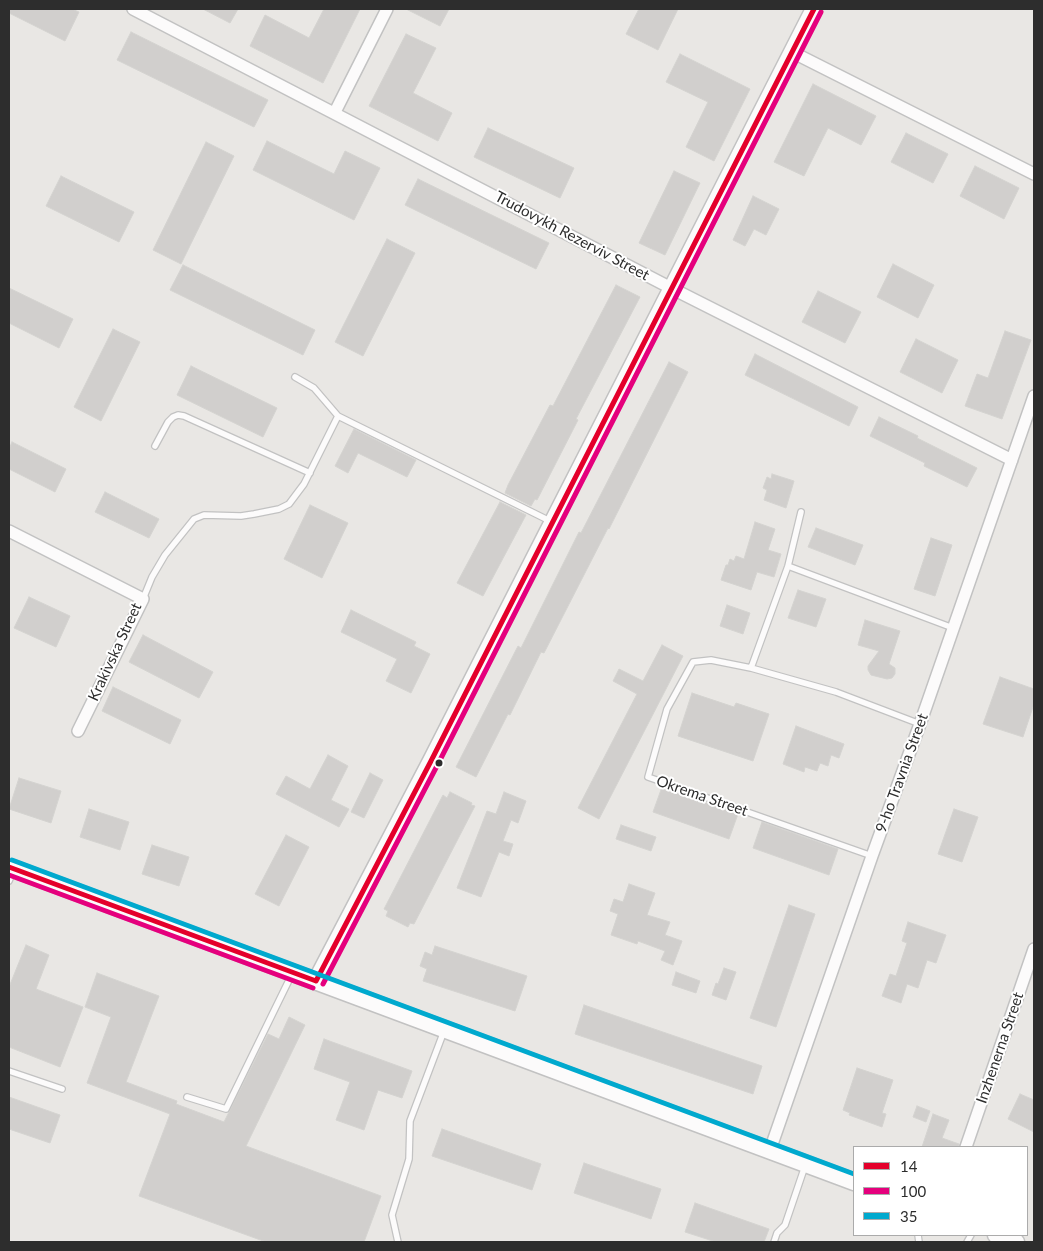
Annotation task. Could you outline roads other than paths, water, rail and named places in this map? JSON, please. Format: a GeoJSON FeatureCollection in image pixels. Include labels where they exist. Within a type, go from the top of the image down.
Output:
{"type":"FeatureCollection","features":[{"type":"Feature","properties":{"kind":"main road"},"geometry":{"type":"LineString","coordinates":[[316,981],[431,761],[814,9]]}},
{"type":"Feature","properties":{"kind":"main road"},"geometry":{"type":"LineString","coordinates":[[10,872],[293,972],[853,1182]]}},
{"type":"Feature","properties":{"kind":"main road"},"geometry":{"type":"LineString","coordinates":[[999,1236],[1016,1242]]}},
{"type":"Feature","properties":{"kind":"street","name":"Trudovykh Rezerviv Street"},"geometry":{"type":"LineString","coordinates":[[133,9],[672,288],[1012,460]]}},
{"type":"Feature","properties":{"kind":"street"},"geometry":{"type":"LineString","coordinates":[[335,112],[387,9]]}},
{"type":"Feature","properties":{"kind":"street"},"geometry":{"type":"LineString","coordinates":[[792,52],[1034,174]]}},
{"type":"Feature","properties":{"kind":"street","name":"9-ho Travnia Street"},"geometry":{"type":"LineString","coordinates":[[770,1150],[1034,396]]}},
{"type":"Feature","properties":{"kind":"street","name":"Krakivska Street"},"geometry":{"type":"LineString","coordinates":[[9,531],[142,599],[78,731]]}},
{"type":"Feature","properties":{"kind":"street","name":"Inzhenerna Street"},"geometry":{"type":"LineString","coordinates":[[966,1146],[1034,949]]}},
{"type":"Feature","properties":{"kind":"lane"},"geometry":{"type":"LineString","coordinates":[[295,377],[314,388],[338,416],[552,522]]}},
{"type":"Feature","properties":{"kind":"lane"},"geometry":{"type":"LineString","coordinates":[[155,446],[172,417],[184,416],[310,473]]}},
{"type":"Feature","properties":{"kind":"lane"},"geometry":{"type":"LineString","coordinates":[[142,599],[165,555],[194,519],[204,515],[248,515],[279,509],[289,504],[298,495],[338,416]]}},
{"type":"Feature","properties":{"kind":"lane"},"geometry":{"type":"LineString","coordinates":[[751,668],[788,566],[801,512]]}},
{"type":"Feature","properties":{"kind":"lane"},"geometry":{"type":"LineString","coordinates":[[788,566],[953,628]]}},
{"type":"Feature","properties":{"kind":"lane","name":"Okrema Street"},"geometry":{"type":"LineString","coordinates":[[872,856],[648,777],[667,709],[693,662],[711,660],[751,668],[836,692],[920,724]]}},
{"type":"Feature","properties":{"kind":"lane"},"geometry":{"type":"LineString","coordinates":[[187,1097],[226,1110],[293,972]]}},
{"type":"Feature","properties":{"kind":"lane"},"geometry":{"type":"LineString","coordinates":[[398,1242],[392,1215],[409,1159],[410,1121],[445,1029]]}},
{"type":"Feature","properties":{"kind":"lane"},"geometry":{"type":"LineString","coordinates":[[9,1071],[62,1089]]}},
{"type":"Feature","properties":{"kind":"lane"},"geometry":{"type":"LineString","coordinates":[[774,1242],[777,1233],[785,1225],[806,1164]]}}]}
